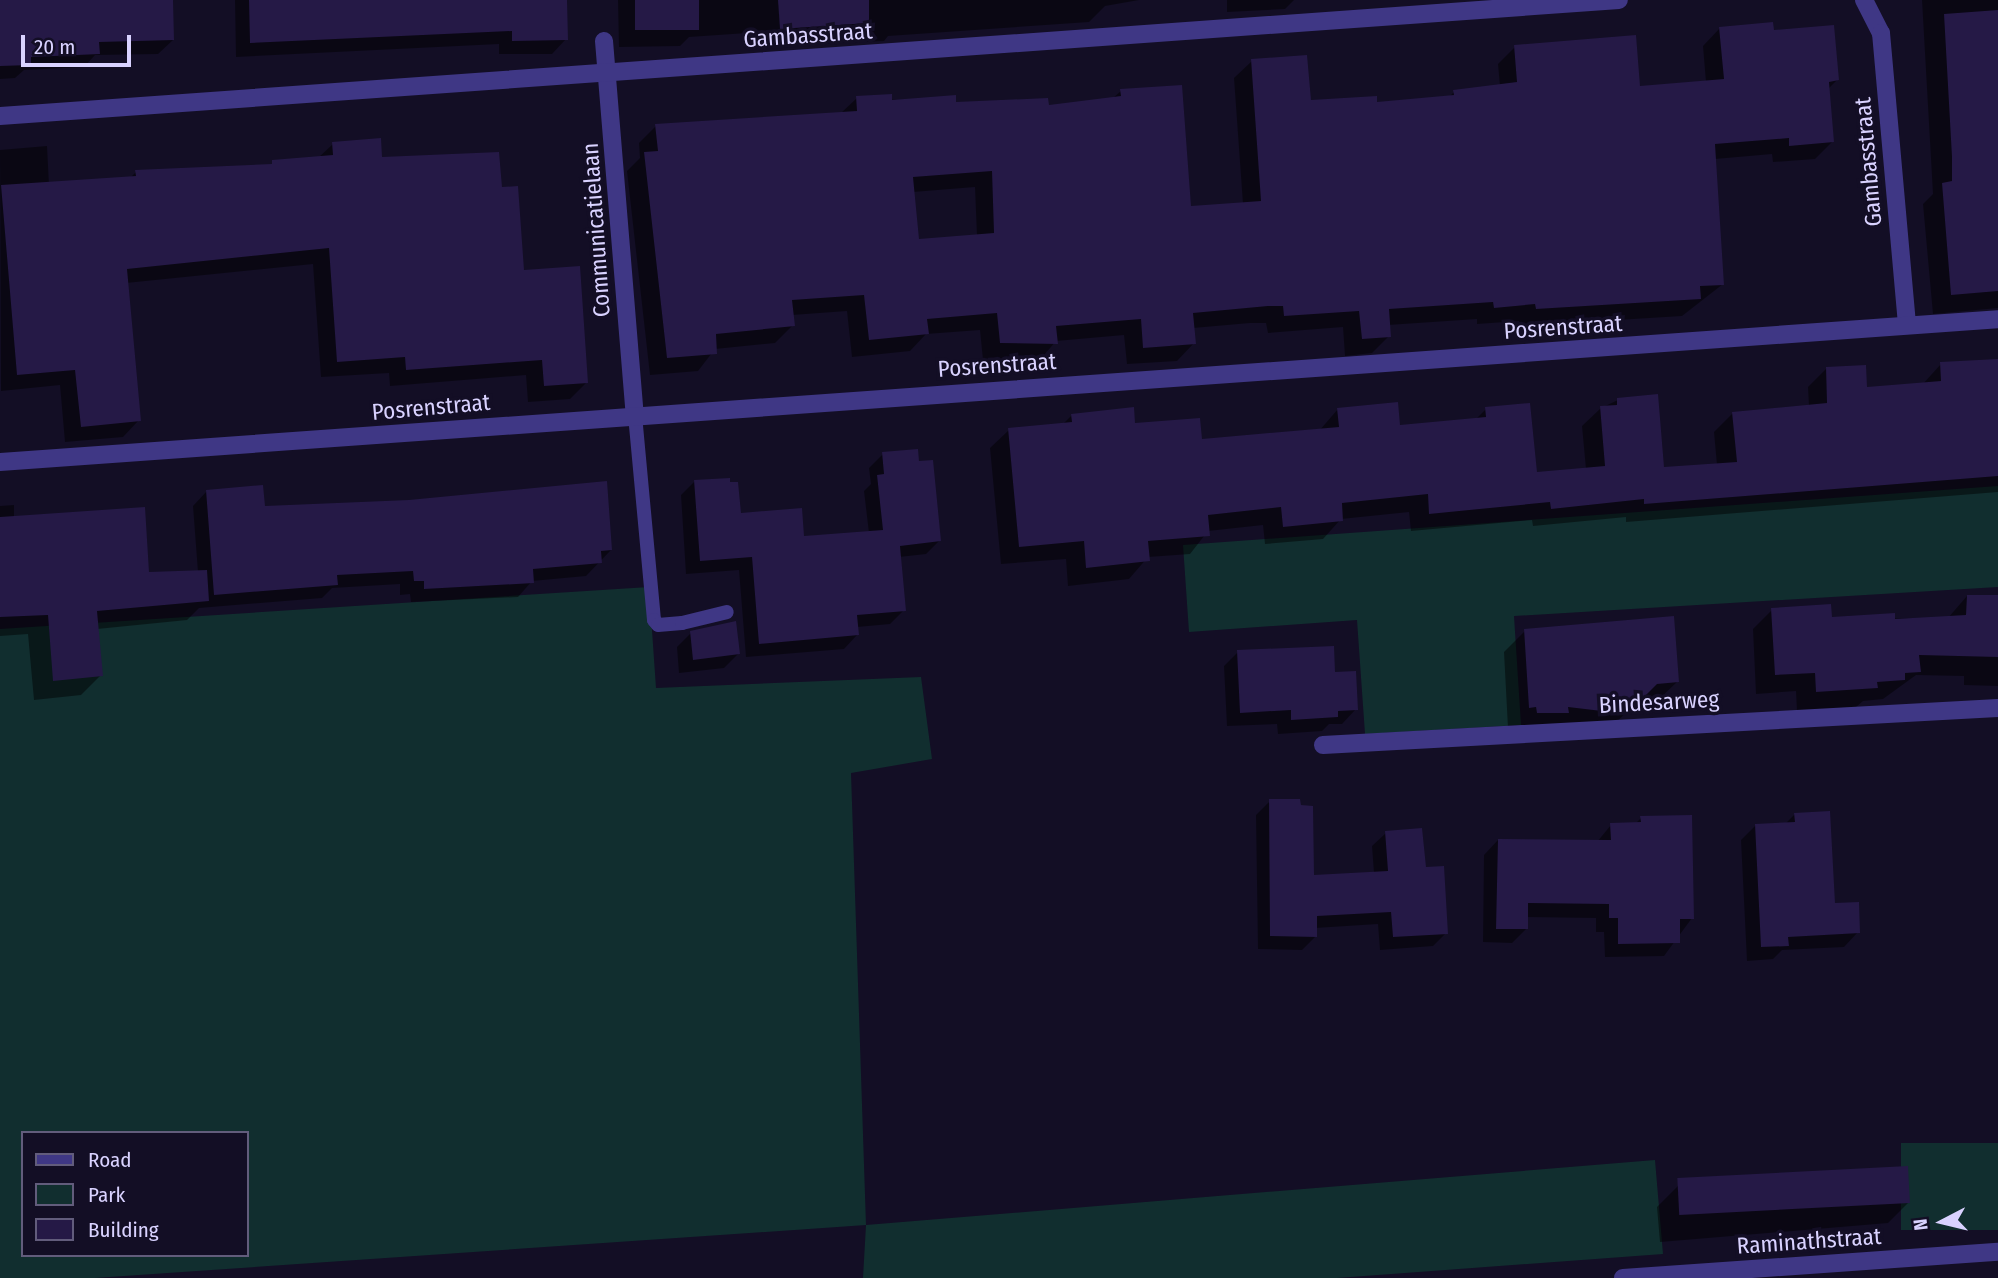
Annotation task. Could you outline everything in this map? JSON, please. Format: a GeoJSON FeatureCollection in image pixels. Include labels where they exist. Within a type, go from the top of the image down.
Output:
{"type":"FeatureCollection","features":[{"type":"Feature","properties":{"kind":"street","name":"Gambasstraat"},"geometry":{"type":"LineString","coordinates":[[0,116],[608,75],[1619,0]]}},
{"type":"Feature","properties":{"kind":"street","name":"Gambasstraat"},"geometry":{"type":"LineString","coordinates":[[1864,0],[1881,33],[1907,324]]}},
{"type":"Feature","properties":{"kind":"street","name":"Communicatielaan"},"geometry":{"type":"LineString","coordinates":[[604,41],[635,415]]}},
{"type":"Feature","properties":{"kind":"street","name":"Posrenstraat"},"geometry":{"type":"LineString","coordinates":[[0,462],[635,415],[1707,342],[1907,324],[1998,319]]}},
{"type":"Feature","properties":{"kind":"street","name":"Bindesarweg"},"geometry":{"type":"LineString","coordinates":[[1323,745],[1998,708]]}},
{"type":"Feature","properties":{"kind":"street","name":"Raminathstraat"},"geometry":{"type":"LineString","coordinates":[[1623,1278],[1998,1252]]}},
{"type":"Feature","properties":{"kind":"lane"},"geometry":{"type":"LineString","coordinates":[[635,415],[654,620],[658,625],[682,623],[727,612]]}},
{"type":"Feature","properties":{"kind":"green space"},"geometry":{"type":"Polygon","coordinates":[[[1998,486],[1998,587],[1514,616],[1521,725],[1365,734],[1357,620],[1189,632],[1183,545],[1998,486]]]}},
{"type":"Feature","properties":{"kind":"green space"},"geometry":{"type":"Polygon","coordinates":[[[649,587],[656,688],[921,677],[932,759],[851,773],[866,1225],[95,1278],[0,1278],[0,629],[649,587]]]}},
{"type":"Feature","properties":{"kind":"green space"},"geometry":{"type":"Polygon","coordinates":[[[1901,1143],[1998,1143],[1998,1230],[1901,1230],[1901,1143]]]}},
{"type":"Feature","properties":{"kind":"green space"},"geometry":{"type":"Polygon","coordinates":[[[1655,1160],[1663,1254],[1337,1278],[863,1278],[866,1225],[1655,1160]]]}},
{"type":"Feature","properties":{"kind":"building"},"geometry":{"type":"Polygon","coordinates":[[[0,0],[173,0],[174,40],[99,42],[100,54],[31,57],[31,65],[0,66],[0,0]]]}},
{"type":"Feature","properties":{"kind":"building"},"geometry":{"type":"Polygon","coordinates":[[[249,0],[567,0],[568,40],[512,41],[512,31],[250,43],[249,0]]]}},
{"type":"Feature","properties":{"kind":"building"},"geometry":{"type":"Polygon","coordinates":[[[635,0],[699,0],[699,30],[635,30],[635,0]]]}},
{"type":"Feature","properties":{"kind":"building"},"geometry":{"type":"Polygon","coordinates":[[[778,0],[869,0],[869,23],[780,29],[778,0]]]}},
{"type":"Feature","properties":{"kind":"building"},"geometry":{"type":"Polygon","coordinates":[[[1998,10],[1998,291],[1951,295],[1942,183],[1952,181],[1944,14],[1998,10]]]}},
{"type":"Feature","properties":{"kind":"building"},"geometry":{"type":"Polygon","coordinates":[[[1773,22],[1774,30],[1834,25],[1839,80],[1829,82],[1834,142],[1789,146],[1789,138],[1715,144],[1724,285],[1700,286],[1701,299],[1536,309],[1535,304],[1494,308],[1493,302],[1389,309],[1391,337],[1362,339],[1359,311],[1284,316],[1283,306],[1268,306],[1193,313],[1196,344],[1143,348],[1141,319],[1056,326],[1058,344],[1000,343],[997,313],[927,319],[929,334],[869,340],[864,295],[792,300],[795,326],[716,334],[717,354],[667,358],[644,152],[658,151],[655,124],[857,111],[856,96],[892,94],[892,100],[956,95],[956,102],[1048,98],[1049,105],[1121,96],[1120,89],[1182,85],[1191,206],[1261,201],[1251,59],[1307,55],[1311,100],[1377,96],[1377,102],[1454,95],[1453,90],[1517,82],[1514,45],[1636,35],[1640,86],[1724,79],[1719,27],[1773,22]],[[992,171],[913,177],[919,239],[994,233],[992,171]]]}},
{"type":"Feature","properties":{"kind":"building"},"geometry":{"type":"Polygon","coordinates":[[[381,138],[382,157],[499,152],[502,187],[518,186],[524,270],[580,266],[588,383],[544,386],[542,360],[406,370],[405,357],[337,362],[329,248],[127,269],[141,421],[81,427],[75,370],[17,375],[1,185],[136,176],[135,170],[272,164],[272,160],[333,155],[332,142],[381,138]]]}},
{"type":"Feature","properties":{"kind":"building"},"geometry":{"type":"Polygon","coordinates":[[[1998,359],[1998,476],[1644,504],[1644,499],[1551,509],[1550,502],[1429,514],[1428,494],[1342,503],[1343,521],[1283,527],[1281,507],[1208,515],[1210,536],[1148,541],[1150,561],[1086,568],[1084,541],[1019,547],[1008,428],[1072,422],[1071,414],[1134,407],[1135,423],[1200,418],[1202,439],[1339,427],[1337,408],[1398,402],[1400,425],[1486,417],[1485,407],[1530,403],[1537,472],[1605,466],[1600,406],[1617,405],[1617,398],[1658,394],[1664,467],[1737,462],[1732,412],[1827,403],[1826,367],[1866,365],[1867,387],[1941,381],[1940,362],[1998,359]]]}},
{"type":"Feature","properties":{"kind":"building"},"geometry":{"type":"Polygon","coordinates":[[[918,449],[919,461],[933,460],[941,541],[900,546],[906,611],[857,615],[859,635],[759,644],[752,557],[700,561],[694,480],[730,478],[730,482],[738,482],[741,513],[802,508],[804,536],[883,530],[877,475],[884,474],[882,452],[918,449]]]}},
{"type":"Feature","properties":{"kind":"building"},"geometry":{"type":"Polygon","coordinates":[[[607,481],[612,550],[601,551],[602,563],[533,569],[534,583],[424,589],[424,581],[414,581],[413,571],[337,575],[338,585],[214,595],[206,490],[263,485],[265,506],[409,500],[607,481]]]}},
{"type":"Feature","properties":{"kind":"building"},"geometry":{"type":"Polygon","coordinates":[[[145,507],[149,572],[207,570],[209,601],[97,611],[103,676],[53,681],[48,615],[0,617],[0,517],[145,507]]]}},
{"type":"Feature","properties":{"kind":"building"},"geometry":{"type":"Polygon","coordinates":[[[1967,595],[1998,595],[1998,657],[1919,655],[1921,672],[1905,673],[1905,680],[1877,682],[1878,688],[1816,692],[1815,673],[1775,675],[1771,608],[1831,604],[1832,617],[1895,613],[1895,619],[1966,615],[1967,595]]]}},
{"type":"Feature","properties":{"kind":"building"},"geometry":{"type":"Polygon","coordinates":[[[1674,616],[1679,682],[1657,684],[1627,714],[1568,707],[1569,713],[1537,713],[1536,707],[1529,708],[1524,629],[1674,616]]]}},
{"type":"Feature","properties":{"kind":"building"},"geometry":{"type":"Polygon","coordinates":[[[736,621],[740,654],[693,660],[690,631],[736,621]]]}},
{"type":"Feature","properties":{"kind":"building"},"geometry":{"type":"Polygon","coordinates":[[[1334,646],[1335,672],[1356,671],[1358,710],[1338,711],[1338,717],[1291,720],[1291,710],[1240,713],[1237,650],[1334,646]]]}},
{"type":"Feature","properties":{"kind":"building"},"geometry":{"type":"Polygon","coordinates":[[[1269,799],[1300,799],[1301,805],[1313,806],[1314,875],[1388,871],[1385,831],[1422,828],[1426,867],[1444,866],[1448,934],[1393,937],[1391,912],[1317,916],[1317,937],[1270,936],[1269,799]]]}},
{"type":"Feature","properties":{"kind":"building"},"geometry":{"type":"Polygon","coordinates":[[[1830,811],[1835,903],[1859,902],[1860,933],[1788,937],[1789,946],[1761,947],[1755,824],[1795,822],[1794,813],[1830,811]]]}},
{"type":"Feature","properties":{"kind":"building"},"geometry":{"type":"Polygon","coordinates":[[[1692,815],[1694,919],[1680,919],[1680,943],[1618,944],[1618,918],[1609,918],[1609,904],[1528,903],[1528,929],[1496,929],[1498,839],[1611,840],[1610,823],[1641,822],[1640,816],[1692,815]]]}},
{"type":"Feature","properties":{"kind":"building"},"geometry":{"type":"Polygon","coordinates":[[[1908,1166],[1910,1203],[1679,1215],[1677,1178],[1908,1166]]]}}]}
